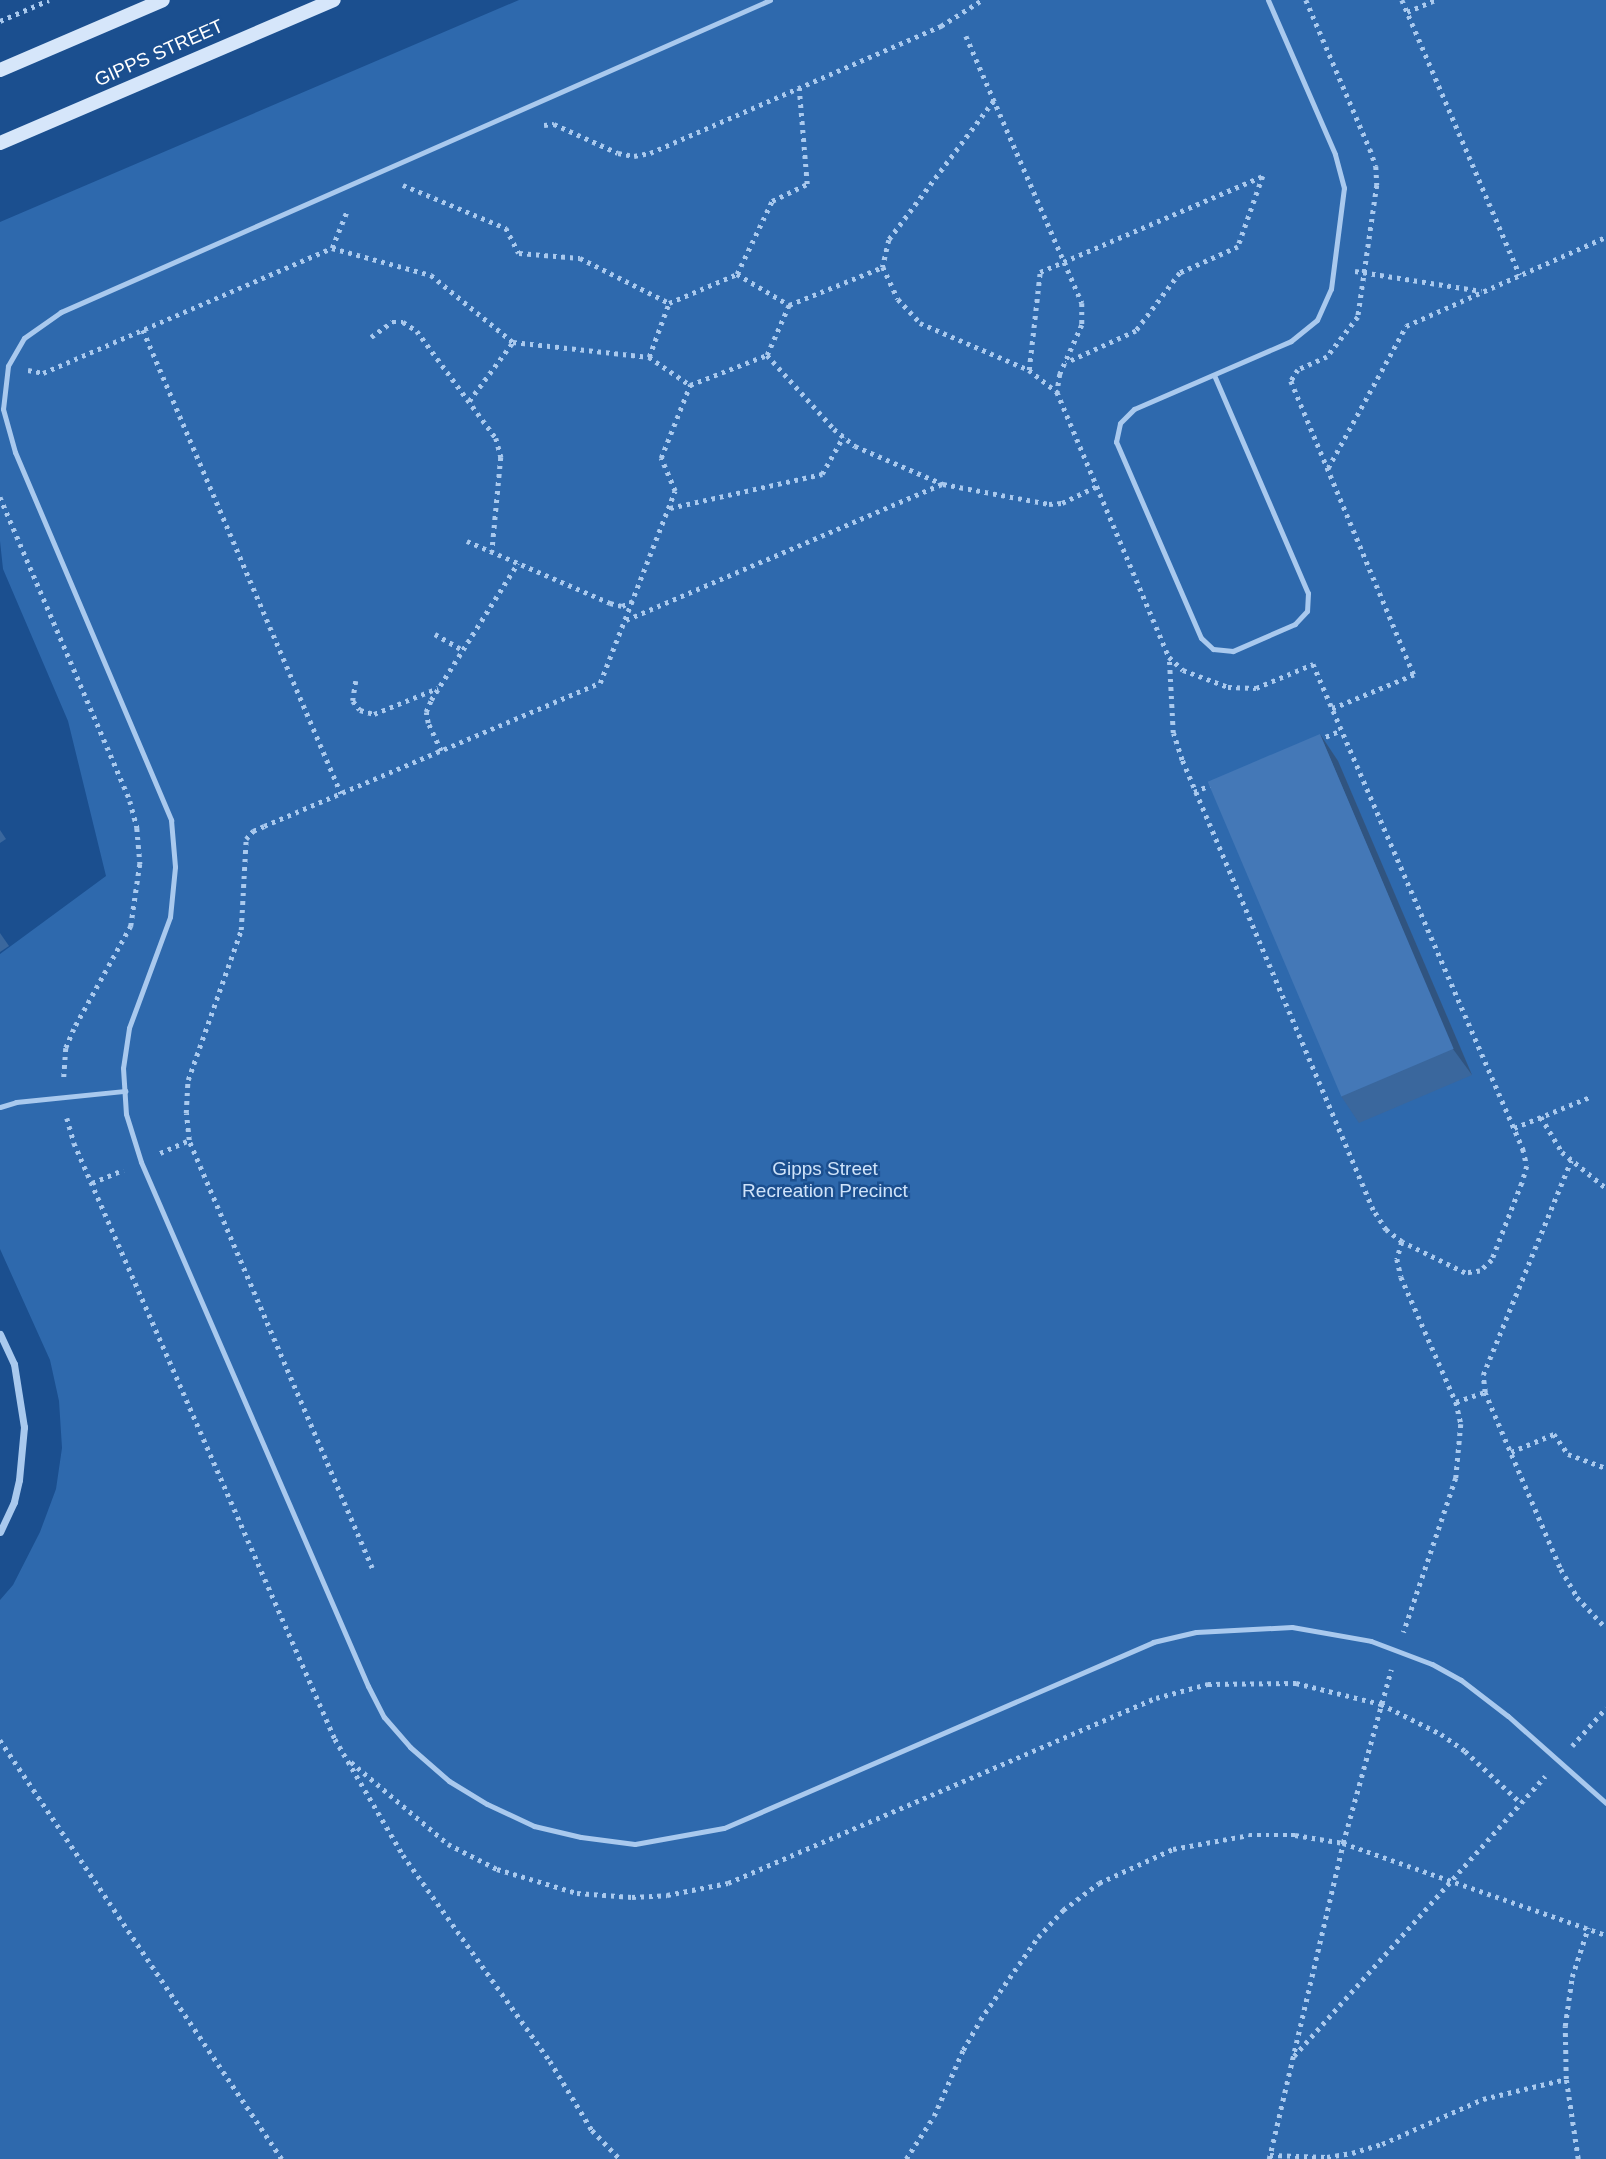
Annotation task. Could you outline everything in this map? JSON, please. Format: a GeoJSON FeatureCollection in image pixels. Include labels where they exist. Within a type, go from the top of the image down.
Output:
{"type":"FeatureCollection","features":[{"type":"Feature","properties":{"kind":"main road"},"geometry":{"type":"LineString","coordinates":[[0,70],[163,0]]}},
{"type":"Feature","properties":{"kind":"main road","name":"GIPPS STREET"},"geometry":{"type":"LineString","coordinates":[[0,144],[334,0]]}},
{"type":"Feature","properties":{"kind":"street"},"geometry":{"type":"LineString","coordinates":[[0,1334],[14,1364],[24,1427],[19,1480],[0,1532]]}},
{"type":"Feature","properties":{"kind":"lane"},"geometry":{"type":"LineString","coordinates":[[770,0],[61,312],[24,338],[9,366],[4,409],[15,452],[172,820],[175,867],[170,917],[129,1028],[122,1068],[126,1114],[141,1162],[368,1686],[384,1717],[410,1747],[449,1781],[487,1804],[534,1826],[581,1837],[635,1844],[724,1828],[1153,1642],[1196,1632],[1292,1627],[1333,1632],[1399,1649],[1461,1680],[1507,1716],[1606,1803]]}},
{"type":"Feature","properties":{"kind":"lane"},"geometry":{"type":"LineString","coordinates":[[1214,375],[1308,593],[1307,611],[1295,624],[1233,651],[1213,649],[1201,638],[1116,442],[1120,423],[1135,409],[1291,341],[1317,320],[1331,289],[1344,188],[1335,154],[1268,0]]}},
{"type":"Feature","properties":{"kind":"lane"},"geometry":{"type":"LineString","coordinates":[[0,1107],[16,1102],[125,1091]]}},
{"type":"Feature","properties":{"kind":"path"},"geometry":{"type":"LineString","coordinates":[[0,21],[48,0]]}},
{"type":"Feature","properties":{"kind":"path"},"geometry":{"type":"LineString","coordinates":[[539,126],[554,124],[618,153],[642,155],[941,26],[982,0]]}},
{"type":"Feature","properties":{"kind":"path"},"geometry":{"type":"LineString","coordinates":[[1306,0],[1376,166],[1377,186],[1358,317],[1346,337],[1327,356],[1293,374],[1291,382],[1414,675],[1332,709]]}},
{"type":"Feature","properties":{"kind":"path"},"geometry":{"type":"LineString","coordinates":[[1402,0],[1520,275]]}},
{"type":"Feature","properties":{"kind":"path"},"geometry":{"type":"LineString","coordinates":[[1407,12],[1435,0]]}},
{"type":"Feature","properties":{"kind":"path"},"geometry":{"type":"LineString","coordinates":[[966,36],[1082,303],[1082,325],[1065,363],[1057,392]]}},
{"type":"Feature","properties":{"kind":"path"},"geometry":{"type":"LineString","coordinates":[[649,357],[669,303],[737,274],[772,201],[807,184],[799,88]]}},
{"type":"Feature","properties":{"kind":"path"},"geometry":{"type":"LineString","coordinates":[[994,100],[889,240],[883,267],[898,299],[920,323],[1029,370],[1057,392],[1169,657],[1173,733],[1194,792],[1373,1210],[1386,1230],[1402,1242],[1465,1273],[1479,1270],[1492,1260],[1527,1166],[1514,1128],[1312,663],[1256,688],[1228,687],[1182,670],[1169,657]]}},
{"type":"Feature","properties":{"kind":"path"},"geometry":{"type":"LineString","coordinates":[[1029,370],[1040,272],[1263,176],[1238,247],[1180,273],[1136,331],[1065,363]]}},
{"type":"Feature","properties":{"kind":"path"},"geometry":{"type":"LineString","coordinates":[[392,189],[415,179]]}},
{"type":"Feature","properties":{"kind":"path"},"geometry":{"type":"LineString","coordinates":[[402,185],[506,228],[519,253],[580,258],[669,303]]}},
{"type":"Feature","properties":{"kind":"path"},"geometry":{"type":"LineString","coordinates":[[332,248],[342,218],[351,207]]}},
{"type":"Feature","properties":{"kind":"path"},"geometry":{"type":"LineString","coordinates":[[1327,468],[1406,326],[1606,237]]}},
{"type":"Feature","properties":{"kind":"path"},"geometry":{"type":"LineString","coordinates":[[9,366],[43,373],[332,248],[431,275],[513,342],[649,357],[690,385]]}},
{"type":"Feature","properties":{"kind":"path"},"geometry":{"type":"LineString","coordinates":[[372,1568],[189,1140],[186,1112],[192,1065],[241,930],[246,839],[253,831],[600,683],[676,491],[661,458],[690,385],[767,355],[789,305],[883,267]]}},
{"type":"Feature","properties":{"kind":"path"},"geometry":{"type":"LineString","coordinates":[[1334,267],[1484,291]]}},
{"type":"Feature","properties":{"kind":"path"},"geometry":{"type":"LineString","coordinates":[[737,274],[789,305]]}},
{"type":"Feature","properties":{"kind":"path"},"geometry":{"type":"LineString","coordinates":[[371,337],[392,322],[403,322],[417,331],[500,447],[492,552]]}},
{"type":"Feature","properties":{"kind":"path"},"geometry":{"type":"LineString","coordinates":[[143,330],[341,793]]}},
{"type":"Feature","properties":{"kind":"path"},"geometry":{"type":"LineString","coordinates":[[469,401],[513,342]]}},
{"type":"Feature","properties":{"kind":"path"},"geometry":{"type":"LineString","coordinates":[[767,355],[843,437],[855,446],[943,484],[1049,504],[1062,503],[1097,486]]}},
{"type":"Feature","properties":{"kind":"path"},"geometry":{"type":"LineString","coordinates":[[669,509],[822,474],[843,437]]}},
{"type":"Feature","properties":{"kind":"path"},"geometry":{"type":"LineString","coordinates":[[626,620],[943,484]]}},
{"type":"Feature","properties":{"kind":"path"},"geometry":{"type":"LineString","coordinates":[[467,541],[610,603],[622,606],[634,600]]}},
{"type":"Feature","properties":{"kind":"path"},"geometry":{"type":"LineString","coordinates":[[441,751],[426,712],[518,564]]}},
{"type":"Feature","properties":{"kind":"path"},"geometry":{"type":"LineString","coordinates":[[435,634],[463,650]]}},
{"type":"Feature","properties":{"kind":"path"},"geometry":{"type":"LineString","coordinates":[[356,681],[353,701],[360,710],[374,713],[439,688]]}},
{"type":"Feature","properties":{"kind":"path"},"geometry":{"type":"LineString","coordinates":[[1317,740],[1341,730]]}},
{"type":"Feature","properties":{"kind":"path"},"geometry":{"type":"LineString","coordinates":[[1194,792],[1219,782]]}},
{"type":"Feature","properties":{"kind":"path"},"geometry":{"type":"LineString","coordinates":[[1514,1128],[1590,1097]]}},
{"type":"Feature","properties":{"kind":"path"},"geometry":{"type":"LineString","coordinates":[[1541,1117],[1549,1136],[1571,1160],[1606,1188]]}},
{"type":"Feature","properties":{"kind":"path"},"geometry":{"type":"LineString","coordinates":[[1571,1160],[1483,1374],[1485,1392],[1560,1569],[1577,1597],[1606,1628]]}},
{"type":"Feature","properties":{"kind":"path"},"geometry":{"type":"LineString","coordinates":[[1402,1242],[1397,1259],[1401,1277],[1456,1402],[1461,1424],[1457,1478],[1381,1704],[1343,1843],[1270,2157],[1327,2157],[1352,2153],[1382,2144],[1483,2099],[1566,2079]]}},
{"type":"Feature","properties":{"kind":"path"},"geometry":{"type":"LineString","coordinates":[[1456,1402],[1485,1392]]}},
{"type":"Feature","properties":{"kind":"path"},"geometry":{"type":"LineString","coordinates":[[1511,1452],[1554,1434],[1568,1454],[1606,1468]]}},
{"type":"Feature","properties":{"kind":"path"},"geometry":{"type":"LineString","coordinates":[[346,1758],[447,1844],[497,1869],[577,1893],[667,1895],[728,1883],[1181,1689],[1208,1684],[1296,1683],[1381,1704],[1457,1745],[1521,1804]]}},
{"type":"Feature","properties":{"kind":"path"},"geometry":{"type":"LineString","coordinates":[[1293,2056],[1454,1881],[1606,1708]]}},
{"type":"Feature","properties":{"kind":"path"},"geometry":{"type":"LineString","coordinates":[[0,1740],[282,2159]]}},
{"type":"Feature","properties":{"kind":"path"},"geometry":{"type":"LineString","coordinates":[[906,2159],[934,2116],[963,2050],[1011,1972],[1063,1910],[1099,1883],[1173,1849],[1209,1840],[1249,1835],[1295,1835],[1343,1843],[1606,1934]]}},
{"type":"Feature","properties":{"kind":"path"},"geometry":{"type":"LineString","coordinates":[[1578,2159],[1566,2079],[1567,2002],[1588,1928]]}},
{"type":"Feature","properties":{"kind":"green space","name":"Gipps Street Recreation Precinct"},"geometry":{"type":"Polygon","coordinates":[[[519,0],[1606,0],[1606,2159],[0,2159],[0,1600],[13,1585],[40,1532],[56,1489],[62,1448],[59,1401],[50,1360],[0,1249],[0,954],[106,876],[68,721],[3,569],[0,541],[0,222],[519,0]]]}},
{"type":"Feature","properties":{"kind":"building"},"geometry":{"type":"Polygon","coordinates":[[[1320,734],[1454,1049],[1341,1096],[1208,782],[1320,734]]]}}]}
